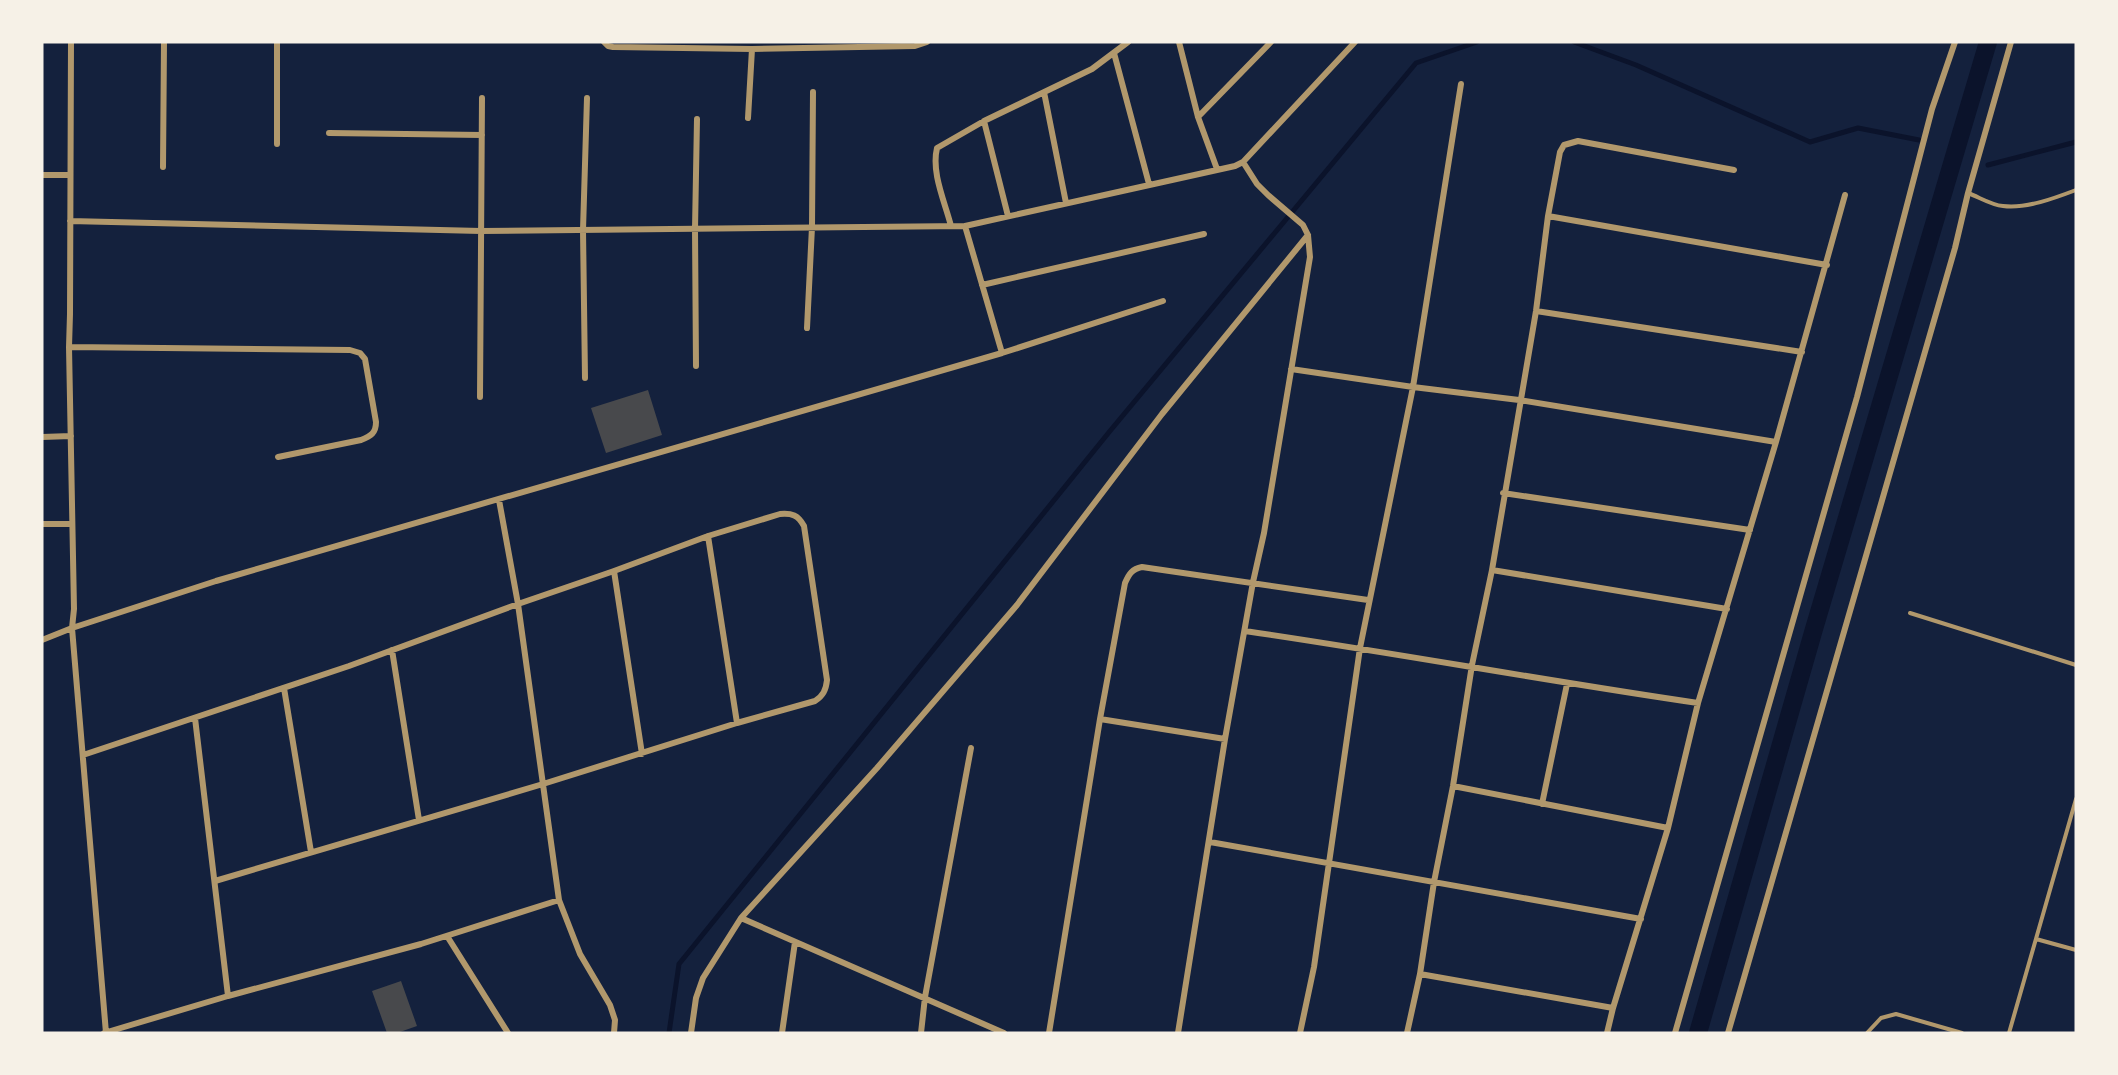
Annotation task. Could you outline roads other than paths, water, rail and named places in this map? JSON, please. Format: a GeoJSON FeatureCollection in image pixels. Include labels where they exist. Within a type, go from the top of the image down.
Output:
{"type":"FeatureCollection","features":[{"type":"Feature","properties":{"kind":"street"},"geometry":{"type":"LineString","coordinates":[[71,42],[69,347],[74,609],[72,628],[105,1033],[228,996],[447,936],[558,900]]}},
{"type":"Feature","properties":{"kind":"street"},"geometry":{"type":"LineString","coordinates":[[163,167],[164,42]]}},
{"type":"Feature","properties":{"kind":"street"},"geometry":{"type":"LineString","coordinates":[[277,42],[277,144]]}},
{"type":"Feature","properties":{"kind":"street"},"geometry":{"type":"LineString","coordinates":[[604,42],[613,47],[752,49],[825,45],[915,46],[927,42]]}},
{"type":"Feature","properties":{"kind":"street"},"geometry":{"type":"LineString","coordinates":[[951,226],[936,168],[935,157],[938,148],[984,121],[1092,69],[1128,42]]}},
{"type":"Feature","properties":{"kind":"street"},"geometry":{"type":"LineString","coordinates":[[1179,42],[1198,117],[1217,170]]}},
{"type":"Feature","properties":{"kind":"street"},"geometry":{"type":"LineString","coordinates":[[1198,117],[1271,42]]}},
{"type":"Feature","properties":{"kind":"street"},"geometry":{"type":"LineString","coordinates":[[70,221],[481,231],[965,226],[1217,170],[1243,162],[1355,42]]}},
{"type":"Feature","properties":{"kind":"street"},"geometry":{"type":"LineString","coordinates":[[1674,1033],[1857,397],[1932,110],[1955,42]]}},
{"type":"Feature","properties":{"kind":"street"},"geometry":{"type":"LineString","coordinates":[[1728,1033],[1955,248],[1968,193],[2011,42]]}},
{"type":"Feature","properties":{"kind":"street"},"geometry":{"type":"LineString","coordinates":[[748,118],[752,49]]}},
{"type":"Feature","properties":{"kind":"street"},"geometry":{"type":"LineString","coordinates":[[1114,52],[1149,184]]}},
{"type":"Feature","properties":{"kind":"street"},"geometry":{"type":"LineString","coordinates":[[1300,1033],[1314,967],[1368,600],[1413,387],[1461,84]]}},
{"type":"Feature","properties":{"kind":"street"},"geometry":{"type":"LineString","coordinates":[[807,328],[812,228],[813,92]]}},
{"type":"Feature","properties":{"kind":"street"},"geometry":{"type":"LineString","coordinates":[[1044,92],[1066,202]]}},
{"type":"Feature","properties":{"kind":"street"},"geometry":{"type":"LineString","coordinates":[[480,397],[482,98]]}},
{"type":"Feature","properties":{"kind":"street"},"geometry":{"type":"LineString","coordinates":[[585,378],[583,230],[587,98]]}},
{"type":"Feature","properties":{"kind":"street"},"geometry":{"type":"LineString","coordinates":[[696,366],[697,119]]}},
{"type":"Feature","properties":{"kind":"street"},"geometry":{"type":"LineString","coordinates":[[984,121],[1008,216]]}},
{"type":"Feature","properties":{"kind":"street"},"geometry":{"type":"LineString","coordinates":[[329,133],[482,135]]}},
{"type":"Feature","properties":{"kind":"street"},"geometry":{"type":"LineString","coordinates":[[1407,1033],[1420,974],[1472,665],[1492,570],[1503,493],[1536,311],[1548,216],[1560,152],[1564,145],[1578,141],[1734,170]]}},
{"type":"Feature","properties":{"kind":"street"},"geometry":{"type":"LineString","coordinates":[[1178,1033],[1225,739],[1264,533],[1310,257],[1308,235],[1303,225],[1257,184],[1243,162]]}},
{"type":"Feature","properties":{"kind":"street"},"geometry":{"type":"LineString","coordinates":[[42,175],[70,175]]}},
{"type":"Feature","properties":{"kind":"street"},"geometry":{"type":"LineString","coordinates":[[1607,1033],[1668,828],[1698,702],[1776,442],[1845,195]]}},
{"type":"Feature","properties":{"kind":"street"},"geometry":{"type":"LineString","coordinates":[[1548,216],[1827,265]]}},
{"type":"Feature","properties":{"kind":"street"},"geometry":{"type":"LineString","coordinates":[[965,226],[1002,353]]}},
{"type":"Feature","properties":{"kind":"street"},"geometry":{"type":"LineString","coordinates":[[982,285],[1204,234]]}},
{"type":"Feature","properties":{"kind":"street"},"geometry":{"type":"LineString","coordinates":[[691,1033],[696,998],[703,978],[741,918],[878,768],[1017,605],[1162,414],[1308,235]]}},
{"type":"Feature","properties":{"kind":"street"},"geometry":{"type":"LineString","coordinates":[[42,640],[216,581],[1002,353],[1163,301]]}},
{"type":"Feature","properties":{"kind":"street"},"geometry":{"type":"LineString","coordinates":[[1536,311],[1802,352]]}},
{"type":"Feature","properties":{"kind":"street"},"geometry":{"type":"LineString","coordinates":[[69,347],[350,350],[360,353],[365,359],[376,422],[376,429],[371,436],[278,457]]}},
{"type":"Feature","properties":{"kind":"street"},"geometry":{"type":"LineString","coordinates":[[1291,369],[1520,400],[1776,442]]}},
{"type":"Feature","properties":{"kind":"street"},"geometry":{"type":"LineString","coordinates":[[42,437],[71,436]]}},
{"type":"Feature","properties":{"kind":"street"},"geometry":{"type":"LineString","coordinates":[[1503,493],[1750,530]]}},
{"type":"Feature","properties":{"kind":"street"},"geometry":{"type":"LineString","coordinates":[[500,500],[518,604],[558,900],[580,954],[610,1005],[615,1020],[614,1033]]}},
{"type":"Feature","properties":{"kind":"street"},"geometry":{"type":"LineString","coordinates":[[83,755],[284,688],[614,572],[708,536],[780,514],[790,513],[800,518],[804,526],[826,688],[822,697],[642,754],[215,881]]}},
{"type":"Feature","properties":{"kind":"street"},"geometry":{"type":"LineString","coordinates":[[42,524],[71,524]]}},
{"type":"Feature","properties":{"kind":"street"},"geometry":{"type":"LineString","coordinates":[[708,536],[737,723]]}},
{"type":"Feature","properties":{"kind":"street"},"geometry":{"type":"LineString","coordinates":[[1049,1033],[1100,719],[1125,583],[1129,574],[1134,568],[1142,567],[1368,600]]}},
{"type":"Feature","properties":{"kind":"street"},"geometry":{"type":"LineString","coordinates":[[1492,570],[1727,609]]}},
{"type":"Feature","properties":{"kind":"street"},"geometry":{"type":"LineString","coordinates":[[614,572],[642,754]]}},
{"type":"Feature","properties":{"kind":"street"},"geometry":{"type":"LineString","coordinates":[[1245,631],[1472,665],[1567,684],[1698,702]]}},
{"type":"Feature","properties":{"kind":"street"},"geometry":{"type":"LineString","coordinates":[[392,650],[419,820]]}},
{"type":"Feature","properties":{"kind":"street"},"geometry":{"type":"LineString","coordinates":[[1542,804],[1567,684]]}},
{"type":"Feature","properties":{"kind":"street"},"geometry":{"type":"LineString","coordinates":[[284,688],[311,852]]}},
{"type":"Feature","properties":{"kind":"street"},"geometry":{"type":"LineString","coordinates":[[195,718],[228,996]]}},
{"type":"Feature","properties":{"kind":"street"},"geometry":{"type":"LineString","coordinates":[[1100,719],[1225,739]]}},
{"type":"Feature","properties":{"kind":"street"},"geometry":{"type":"LineString","coordinates":[[921,1033],[925,997],[971,748]]}},
{"type":"Feature","properties":{"kind":"street"},"geometry":{"type":"LineString","coordinates":[[1453,786],[1668,828]]}},
{"type":"Feature","properties":{"kind":"street"},"geometry":{"type":"LineString","coordinates":[[1210,842],[1641,919]]}},
{"type":"Feature","properties":{"kind":"street"},"geometry":{"type":"LineString","coordinates":[[741,918],[1004,1033]]}},
{"type":"Feature","properties":{"kind":"street"},"geometry":{"type":"LineString","coordinates":[[447,936],[508,1033]]}},
{"type":"Feature","properties":{"kind":"street"},"geometry":{"type":"LineString","coordinates":[[782,1033],[795,942]]}},
{"type":"Feature","properties":{"kind":"street"},"geometry":{"type":"LineString","coordinates":[[1420,974],[1613,1008]]}},
{"type":"Feature","properties":{"kind":"lane"},"geometry":{"type":"LineString","coordinates":[[1968,193],[2001,206],[2013,207],[2029,205],[2076,189]]}},
{"type":"Feature","properties":{"kind":"lane"},"geometry":{"type":"LineString","coordinates":[[1910,613],[2076,664]]}},
{"type":"Feature","properties":{"kind":"lane"},"geometry":{"type":"LineString","coordinates":[[2009,1033],[2076,799]]}},
{"type":"Feature","properties":{"kind":"lane"},"geometry":{"type":"LineString","coordinates":[[2036,939],[2076,950]]}},
{"type":"Feature","properties":{"kind":"lane"},"geometry":{"type":"LineString","coordinates":[[1867,1033],[1881,1018],[1896,1014],[1962,1033]]}},
{"type":"Feature","properties":{"kind":"waterway"},"geometry":{"type":"LineString","coordinates":[[669,1033],[679,964],[1110,431],[1416,63],[1477,42]]}},
{"type":"Feature","properties":{"kind":"waterway"},"geometry":{"type":"LineString","coordinates":[[1574,42],[1636,65],[1810,142],[1858,128],[1919,140]]}},
{"type":"Feature","properties":{"kind":"waterway"},"geometry":{"type":"LineString","coordinates":[[1698,1033],[1814,629],[1988,42]]}},
{"type":"Feature","properties":{"kind":"waterway"},"geometry":{"type":"LineString","coordinates":[[1988,165],[2076,142]]}}]}
